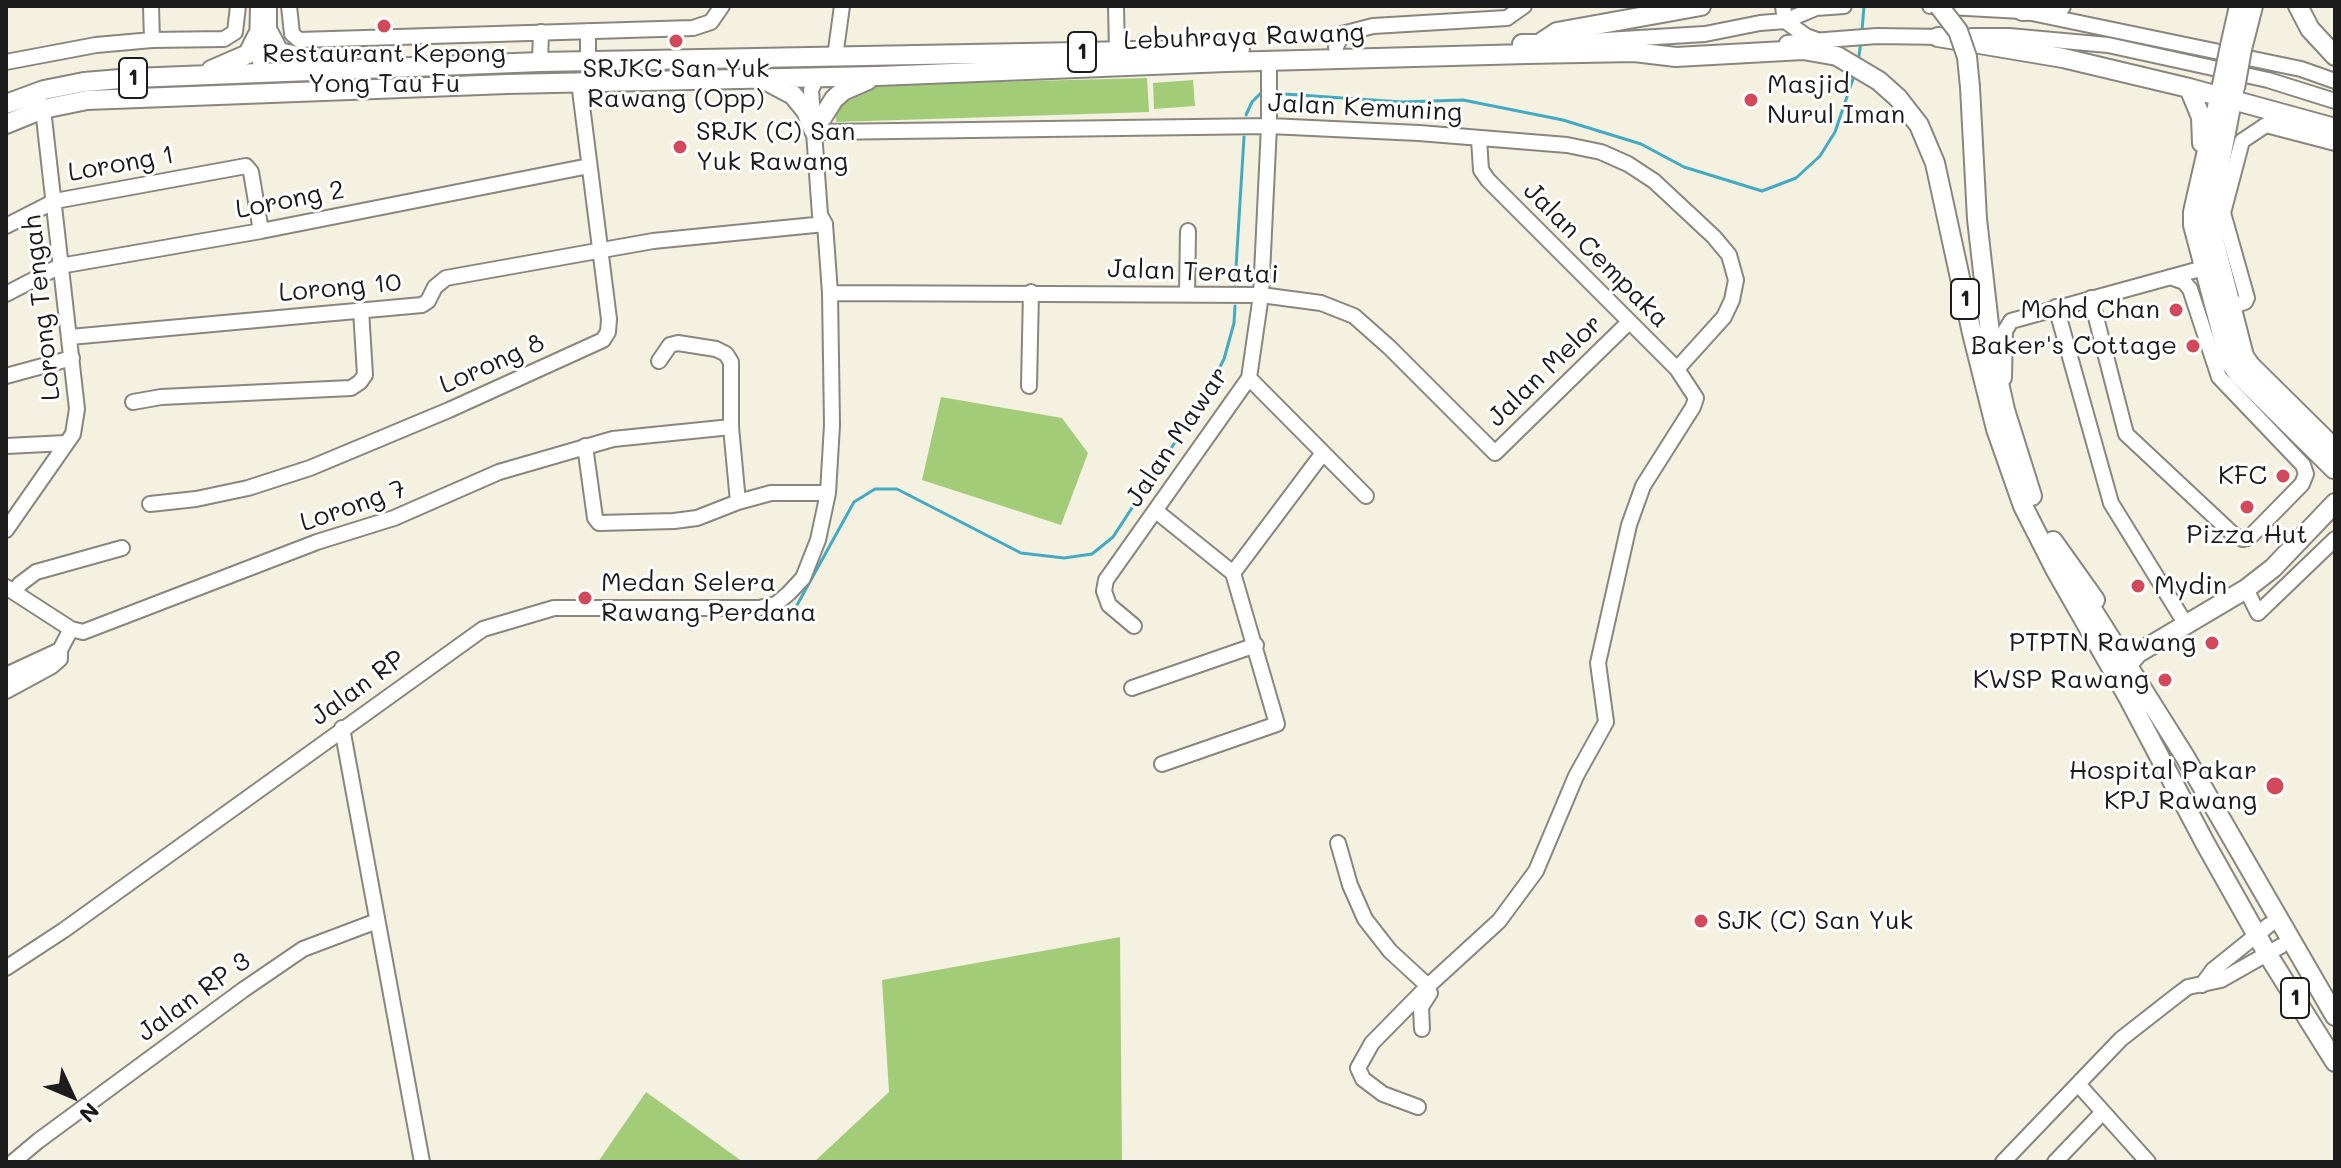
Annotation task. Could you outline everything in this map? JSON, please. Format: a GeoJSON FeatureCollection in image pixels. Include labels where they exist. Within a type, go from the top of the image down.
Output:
{"type":"FeatureCollection","features":[{"type":"Feature","properties":{"kind":"main road"},"geometry":{"type":"LineString","coordinates":[[1539,44],[1557,32],[1701,6]]}},
{"type":"Feature","properties":{"kind":"main road","name":"1"},"geometry":{"type":"LineString","coordinates":[[1939,6],[1958,31],[1967,57],[1977,219],[1992,351],[2005,410],[2029,489],[2053,541],[2088,603],[2184,755],[2334,1016]]}},
{"type":"Feature","properties":{"kind":"main road"},"geometry":{"type":"LineString","coordinates":[[2023,8],[2049,10],[2061,6]]}},
{"type":"Feature","properties":{"kind":"main road"},"geometry":{"type":"LineString","coordinates":[[2239,6],[2236,48],[2227,93],[2203,170],[2193,225],[2211,266],[2223,309],[2232,367],[2334,477]]}},
{"type":"Feature","properties":{"kind":"main road"},"geometry":{"type":"LineString","coordinates":[[2236,48],[2253,6]]}},
{"type":"Feature","properties":{"kind":"main road"},"geometry":{"type":"LineString","coordinates":[[2298,6],[2310,29],[2335,56]]}},
{"type":"Feature","properties":{"kind":"main road"},"geometry":{"type":"LineString","coordinates":[[197,76],[248,54],[263,34],[279,52],[286,55],[358,68]]}},
{"type":"Feature","properties":{"kind":"main road"},"geometry":{"type":"LineString","coordinates":[[1938,37],[2063,58],[2189,88],[2227,93],[2259,109],[2335,128]]}},
{"type":"Feature","properties":{"kind":"main road","name":"Lebuhraya Rawang"},"geometry":{"type":"LineString","coordinates":[[6,104],[44,90],[84,82],[358,68],[1539,44]]}},
{"type":"Feature","properties":{"kind":"main road","name":"Lebuhraya Rawang"},"geometry":{"type":"LineString","coordinates":[[6,124],[43,109],[87,100],[1269,61],[1634,52],[1676,57],[1810,45]]}},
{"type":"Feature","properties":{"kind":"main road","name":"1"},"geometry":{"type":"LineString","coordinates":[[1810,45],[1837,56],[1879,81],[1898,98],[1919,125],[1935,163],[1972,333],[1996,429],[2013,481],[2055,569],[2275,950],[2335,1062]]}},
{"type":"Feature","properties":{"kind":"main road"},"geometry":{"type":"LineString","coordinates":[[798,58],[814,66],[817,77],[843,57]]}},
{"type":"Feature","properties":{"kind":"main road"},"geometry":{"type":"LineString","coordinates":[[232,94],[251,86],[263,73],[269,81],[297,92]]}},
{"type":"Feature","properties":{"kind":"main road"},"geometry":{"type":"LineString","coordinates":[[761,78],[793,95],[820,127],[834,99],[843,91],[878,76]]}},
{"type":"Feature","properties":{"kind":"main road"},"geometry":{"type":"LineString","coordinates":[[2189,88],[2201,117],[2203,170]]}},
{"type":"Feature","properties":{"kind":"main road"},"geometry":{"type":"LineString","coordinates":[[2211,266],[2209,220],[2224,142],[2227,93]]}},
{"type":"Feature","properties":{"kind":"main road"},"geometry":{"type":"LineString","coordinates":[[2224,142],[2232,123],[2259,109]]}},
{"type":"Feature","properties":{"kind":"main road"},"geometry":{"type":"LineString","coordinates":[[2223,309],[2250,365],[2335,449]]}},
{"type":"Feature","properties":{"kind":"main road"},"geometry":{"type":"LineString","coordinates":[[2128,697],[2123,671],[2128,662],[2185,623],[2246,589],[2273,568],[2335,503]]}},
{"type":"Feature","properties":{"kind":"main road"},"geometry":{"type":"LineString","coordinates":[[2053,541],[2124,643],[2140,647],[2163,637]]}},
{"type":"Feature","properties":{"kind":"main road"},"geometry":{"type":"LineString","coordinates":[[2204,793],[2262,929]]}},
{"type":"Feature","properties":{"kind":"main road"},"geometry":{"type":"LineString","coordinates":[[2275,950],[2334,1016]]}},
{"type":"Feature","properties":{"kind":"street"},"geometry":{"type":"LineString","coordinates":[[151,6],[152,40]]}},
{"type":"Feature","properties":{"kind":"street"},"geometry":{"type":"LineString","coordinates":[[6,62],[96,45],[224,39],[235,32],[238,6]]}},
{"type":"Feature","properties":{"kind":"street"},"geometry":{"type":"LineString","coordinates":[[258,6],[263,34]]}},
{"type":"Feature","properties":{"kind":"street"},"geometry":{"type":"LineString","coordinates":[[263,73],[257,50],[269,6]]}},
{"type":"Feature","properties":{"kind":"street"},"geometry":{"type":"LineString","coordinates":[[289,6],[292,34],[299,40],[693,28],[711,22],[722,6]]}},
{"type":"Feature","properties":{"kind":"street"},"geometry":{"type":"LineString","coordinates":[[842,6],[843,57]]}},
{"type":"Feature","properties":{"kind":"street"},"geometry":{"type":"LineString","coordinates":[[1116,6],[1117,52]]}},
{"type":"Feature","properties":{"kind":"street"},"geometry":{"type":"LineString","coordinates":[[1336,47],[1342,34],[1373,26],[1507,18],[1524,6]]}},
{"type":"Feature","properties":{"kind":"street","name":"Lebuhraya Rawang"},"geometry":{"type":"LineString","coordinates":[[1539,44],[1705,34],[1760,23],[1784,13],[1814,7],[1844,6]]}},
{"type":"Feature","properties":{"kind":"street"},"geometry":{"type":"LineString","coordinates":[[1930,6],[2023,8],[2301,69],[2335,81]]}},
{"type":"Feature","properties":{"kind":"street"},"geometry":{"type":"LineString","coordinates":[[1784,13],[1806,36],[1810,45],[1847,37],[1877,36],[2009,36],[2108,45],[2268,80],[2335,101]]}},
{"type":"Feature","properties":{"kind":"street"},"geometry":{"type":"LineString","coordinates":[[588,31],[588,61]]}},
{"type":"Feature","properties":{"kind":"street"},"geometry":{"type":"LineString","coordinates":[[540,62],[541,32]]}},
{"type":"Feature","properties":{"kind":"street","name":"Jalan Mawar"},"geometry":{"type":"LineString","coordinates":[[1134,626],[1109,605],[1104,591],[1106,580],[1249,378],[1261,295],[1269,61]]}},
{"type":"Feature","properties":{"kind":"street"},"geometry":{"type":"LineString","coordinates":[[585,446],[595,518],[599,523],[685,519],[771,493],[828,493],[832,384],[830,293],[825,224],[820,215],[821,90],[817,77]]}},
{"type":"Feature","properties":{"kind":"street","name":"Lorong 8"},"geometry":{"type":"LineString","coordinates":[[150,504],[196,499],[248,488],[310,468],[449,410],[603,340],[608,332],[609,319],[579,82]]}},
{"type":"Feature","properties":{"kind":"street","name":"Lorong Tengah"},"geometry":{"type":"LineString","coordinates":[[9,522],[73,434],[77,409],[43,109]]}},
{"type":"Feature","properties":{"kind":"street"},"geometry":{"type":"LineString","coordinates":[[2223,309],[2245,302],[2247,298],[2223,213],[2242,141],[2266,125],[2335,143]]}},
{"type":"Feature","properties":{"kind":"street","name":"Jalan Kemuning"},"geometry":{"type":"LineString","coordinates":[[820,127],[1269,126],[1419,133],[1567,145],[1601,152],[1628,164],[1654,181],[1729,255],[1736,280],[1732,300],[1715,329],[1677,369]]}},
{"type":"Feature","properties":{"kind":"street","name":"Jalan Cempaka"},"geometry":{"type":"LineString","coordinates":[[1431,984],[1499,921],[1536,871],[1576,776],[1601,734],[1606,722],[1598,663],[1629,525],[1643,486],[1696,398],[1677,369],[1488,180],[1481,170],[1479,139]]}},
{"type":"Feature","properties":{"kind":"street","name":"Lorong 1"},"geometry":{"type":"LineString","coordinates":[[6,226],[55,201],[246,166],[250,168],[261,231]]}},
{"type":"Feature","properties":{"kind":"street","name":"Lorong 2"},"geometry":{"type":"LineString","coordinates":[[6,294],[60,266],[261,231],[589,166]]}},
{"type":"Feature","properties":{"kind":"street","name":"Lorong 10"},"geometry":{"type":"LineString","coordinates":[[70,337],[422,305],[446,278],[653,241],[825,224]]}},
{"type":"Feature","properties":{"kind":"street"},"geometry":{"type":"LineString","coordinates":[[1187,294],[1188,231]]}},
{"type":"Feature","properties":{"kind":"street"},"geometry":{"type":"LineString","coordinates":[[2005,410],[2005,331],[2011,321],[2211,266]]}},
{"type":"Feature","properties":{"kind":"street"},"geometry":{"type":"LineString","coordinates":[[2091,298],[2126,434],[2235,536],[2243,539],[2250,537],[2302,484],[2306,474],[2303,465],[2219,377],[2190,289],[2184,282],[2170,277]]}},
{"type":"Feature","properties":{"kind":"street"},"geometry":{"type":"LineString","coordinates":[[1029,386],[1031,292]]}},
{"type":"Feature","properties":{"kind":"street","name":"Jalan Teratai"},"geometry":{"type":"LineString","coordinates":[[830,293],[1261,295],[1321,303],[1354,316],[1495,453]]}},
{"type":"Feature","properties":{"kind":"street"},"geometry":{"type":"LineString","coordinates":[[2056,307],[2111,503],[2185,623]]}},
{"type":"Feature","properties":{"kind":"street"},"geometry":{"type":"LineString","coordinates":[[133,402],[161,397],[351,388],[365,375],[361,310]]}},
{"type":"Feature","properties":{"kind":"street","name":"Jalan Melor"},"geometry":{"type":"LineString","coordinates":[[1495,453],[1628,323]]}},
{"type":"Feature","properties":{"kind":"street"},"geometry":{"type":"LineString","coordinates":[[659,361],[670,345],[678,343],[716,349],[726,354],[731,362],[731,427],[738,502]]}},
{"type":"Feature","properties":{"kind":"street"},"geometry":{"type":"LineString","coordinates":[[6,376],[72,358]]}},
{"type":"Feature","properties":{"kind":"street"},"geometry":{"type":"LineString","coordinates":[[1249,378],[1366,496]]}},
{"type":"Feature","properties":{"kind":"street","name":"Lorong 7"},"geometry":{"type":"LineString","coordinates":[[71,629],[83,632],[96,629],[317,542],[394,518],[499,472],[613,439],[731,427]]}},
{"type":"Feature","properties":{"kind":"street"},"geometry":{"type":"LineString","coordinates":[[6,446],[66,443]]}},
{"type":"Feature","properties":{"kind":"street"},"geometry":{"type":"LineString","coordinates":[[1233,573],[1323,453]]}},
{"type":"Feature","properties":{"kind":"street","name":"Jalan RP"},"geometry":{"type":"LineString","coordinates":[[6,968],[239,806],[342,728],[483,629],[554,608],[759,608],[776,604],[803,578],[811,561],[828,493]]}},
{"type":"Feature","properties":{"kind":"street"},"geometry":{"type":"LineString","coordinates":[[1156,511],[1233,573],[1277,724],[1162,764]]}},
{"type":"Feature","properties":{"kind":"street"},"geometry":{"type":"LineString","coordinates":[[2246,589],[2258,613],[2335,539]]}},
{"type":"Feature","properties":{"kind":"street"},"geometry":{"type":"LineString","coordinates":[[6,691],[60,659],[60,650],[71,629],[10,590],[36,572],[122,548]]}},
{"type":"Feature","properties":{"kind":"street"},"geometry":{"type":"LineString","coordinates":[[1132,688],[1256,645]]}},
{"type":"Feature","properties":{"kind":"street"},"geometry":{"type":"LineString","coordinates":[[6,675],[60,650]]}},
{"type":"Feature","properties":{"kind":"street"},"geometry":{"type":"LineString","coordinates":[[342,728],[422,1162]]}},
{"type":"Feature","properties":{"kind":"street"},"geometry":{"type":"LineString","coordinates":[[1338,843],[1350,885],[1365,919],[1390,951],[1431,984]]}},
{"type":"Feature","properties":{"kind":"street","name":"Jalan RP 3"},"geometry":{"type":"LineString","coordinates":[[13,1162],[303,949],[377,921]]}},
{"type":"Feature","properties":{"kind":"street"},"geometry":{"type":"LineString","coordinates":[[2202,985],[2213,970],[2262,929]]}},
{"type":"Feature","properties":{"kind":"street"},"geometry":{"type":"LineString","coordinates":[[2003,1162],[2121,1039],[2188,987],[2221,980],[2275,950]]}},
{"type":"Feature","properties":{"kind":"street"},"geometry":{"type":"LineString","coordinates":[[1422,1029],[1421,1007],[1431,984]]}},
{"type":"Feature","properties":{"kind":"street"},"geometry":{"type":"LineString","coordinates":[[1418,1107],[1383,1094],[1363,1079],[1358,1068],[1372,1043],[1431,984]]}},
{"type":"Feature","properties":{"kind":"street"},"geometry":{"type":"LineString","coordinates":[[2078,1084],[2148,1162]]}},
{"type":"Feature","properties":{"kind":"street"},"geometry":{"type":"LineString","coordinates":[[2055,1162],[2103,1112]]}},
{"type":"Feature","properties":{"kind":"green space"},"geometry":{"type":"Polygon","coordinates":[[[1147,78],[1149,112],[836,122],[835,108],[856,90],[878,85],[1147,78]]]}},
{"type":"Feature","properties":{"kind":"green space"},"geometry":{"type":"Polygon","coordinates":[[[1193,80],[1195,106],[1154,109],[1153,83],[1193,80]]]}},
{"type":"Feature","properties":{"kind":"green space"},"geometry":{"type":"Polygon","coordinates":[[[941,397],[1062,418],[1088,453],[1061,525],[922,480],[941,397]]]}},
{"type":"Feature","properties":{"kind":"green space"},"geometry":{"type":"Polygon","coordinates":[[[1120,937],[1122,1162],[814,1162],[889,1092],[882,980],[1120,937]]]}},
{"type":"Feature","properties":{"kind":"green space"},"geometry":{"type":"Polygon","coordinates":[[[646,1092],[743,1162],[598,1162],[646,1092]]]}},
{"type":"Feature","properties":{"kind":"waterway"},"geometry":{"type":"LineString","coordinates":[[1862,31],[1864,6]]}},
{"type":"Feature","properties":{"kind":"waterway"},"geometry":{"type":"LineString","coordinates":[[1858,62],[1861,42]]}},
{"type":"Feature","properties":{"kind":"waterway"},"geometry":{"type":"LineString","coordinates":[[1284,94],[1402,102],[1463,100],[1563,120],[1641,144],[1684,167],[1762,191],[1796,178],[1820,156],[1835,132],[1855,73]]}},
{"type":"Feature","properties":{"kind":"waterway"},"geometry":{"type":"LineString","coordinates":[[1246,115],[1252,102],[1262,92]]}},
{"type":"Feature","properties":{"kind":"waterway"},"geometry":{"type":"LineString","coordinates":[[1235,284],[1244,137]]}},
{"type":"Feature","properties":{"kind":"waterway"},"geometry":{"type":"LineString","coordinates":[[797,605],[854,502],[875,489],[897,489],[1021,553],[1064,558],[1092,554],[1113,537],[1204,398],[1224,359],[1234,323],[1235,306]]}},
{"type":"Feature","properties":{"kind":"place","name":"Restaurant Kepong Yong Tau Fu"},"geometry":{"type":"Point","coordinates":[384,26]}},
{"type":"Feature","properties":{"kind":"place","name":"SRJKC San Yuk Rawang (Opp)"},"geometry":{"type":"Point","coordinates":[676,41]}},
{"type":"Feature","properties":{"kind":"place","name":"Masjid Nurul Iman"},"geometry":{"type":"Point","coordinates":[1751,100]}},
{"type":"Feature","properties":{"kind":"place","name":"SRJK (C) San Yuk Rawang"},"geometry":{"type":"Point","coordinates":[680,147]}},
{"type":"Feature","properties":{"kind":"place","name":"Mohd Chan"},"geometry":{"type":"Point","coordinates":[2176,310]}},
{"type":"Feature","properties":{"kind":"place","name":"Baker's Cottage"},"geometry":{"type":"Point","coordinates":[2193,346]}},
{"type":"Feature","properties":{"kind":"place","name":"KFC"},"geometry":{"type":"Point","coordinates":[2283,476]}},
{"type":"Feature","properties":{"kind":"place","name":"Pizza Hut"},"geometry":{"type":"Point","coordinates":[2247,507]}},
{"type":"Feature","properties":{"kind":"place","name":"Mydin"},"geometry":{"type":"Point","coordinates":[2138,586]}},
{"type":"Feature","properties":{"kind":"place","name":"Medan Selera Rawang Perdana"},"geometry":{"type":"Point","coordinates":[585,598]}},
{"type":"Feature","properties":{"kind":"place","name":"PTPTN Rawang"},"geometry":{"type":"Point","coordinates":[2212,643]}},
{"type":"Feature","properties":{"kind":"place","name":"KWSP Rawang"},"geometry":{"type":"Point","coordinates":[2165,680]}},
{"type":"Feature","properties":{"kind":"place","name":"Hospital Pakar KPJ Rawang"},"geometry":{"type":"Point","coordinates":[2275,786]}},
{"type":"Feature","properties":{"kind":"place","name":"SJK (C) San Yuk"},"geometry":{"type":"Point","coordinates":[1701,921]}}]}
